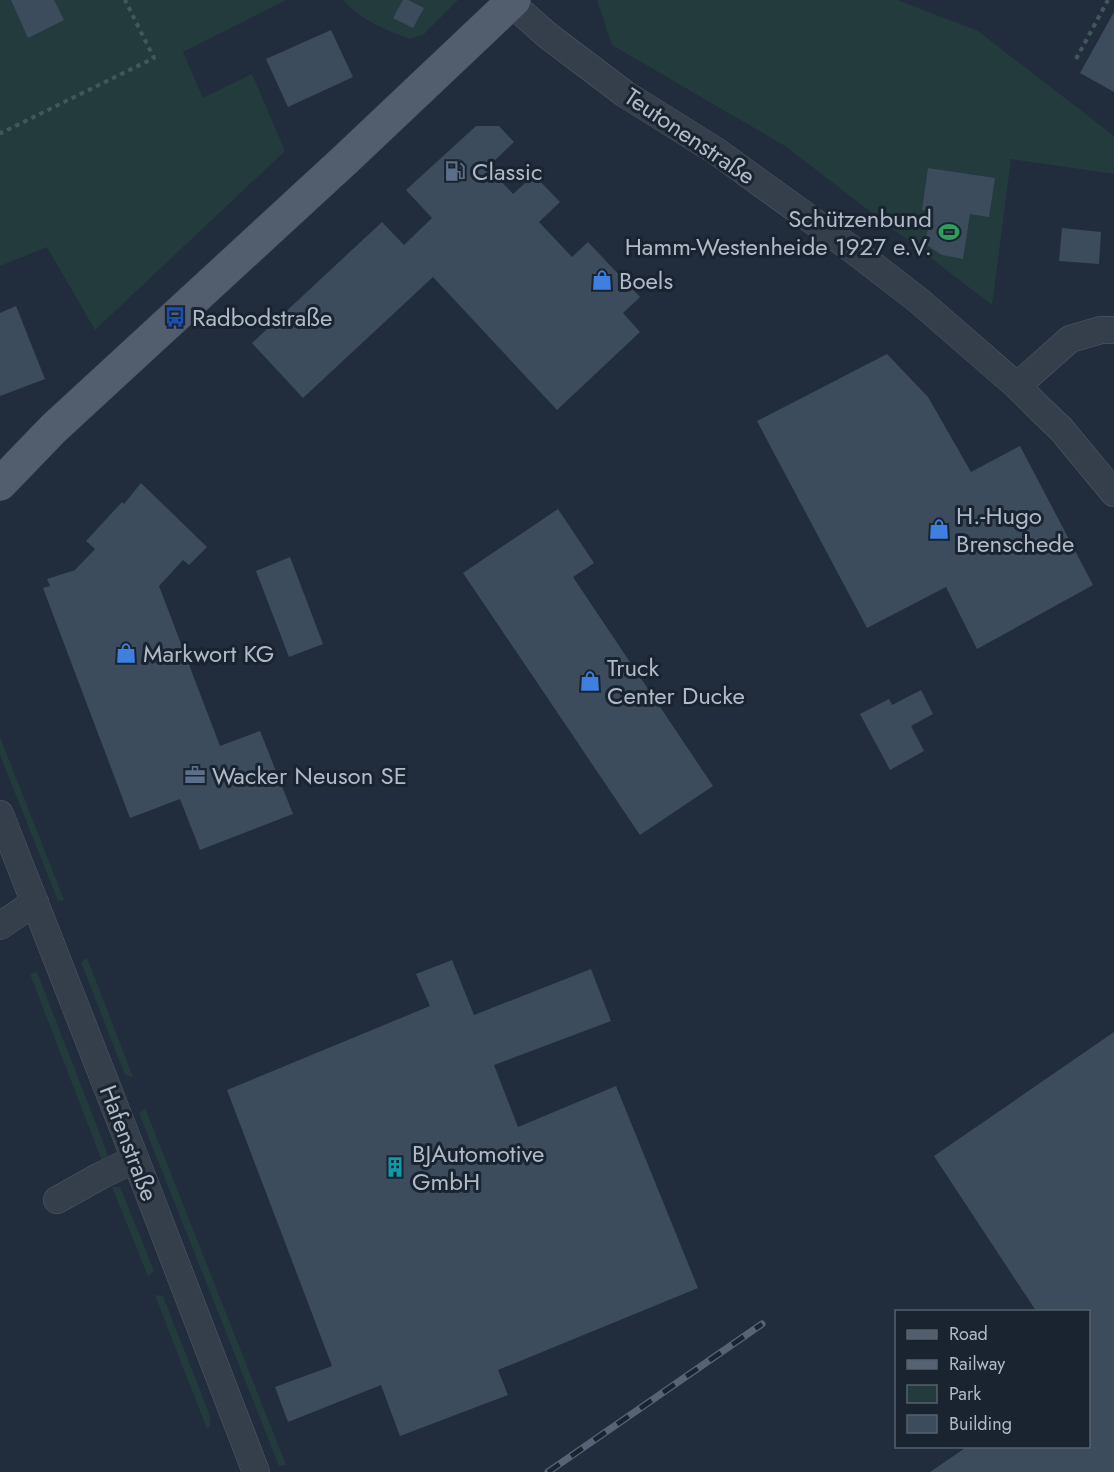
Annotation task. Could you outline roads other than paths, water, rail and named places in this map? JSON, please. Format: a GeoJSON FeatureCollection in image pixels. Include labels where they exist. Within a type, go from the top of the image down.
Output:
{"type":"FeatureCollection","features":[{"type":"Feature","properties":{"kind":"main road"},"geometry":{"type":"LineString","coordinates":[[2,480],[53,429],[513,2]]}},
{"type":"Feature","properties":{"kind":"street","name":"Teutonenstraße"},"geometry":{"type":"LineString","coordinates":[[513,2],[547,35],[625,94],[716,151],[918,300],[1017,386],[1061,429],[1114,493]]}},
{"type":"Feature","properties":{"kind":"street"},"geometry":{"type":"LineString","coordinates":[[1017,386],[1070,339],[1101,330],[1114,330]]}},
{"type":"Feature","properties":{"kind":"street","name":"Hafenstraße"},"geometry":{"type":"LineString","coordinates":[[0,814],[256,1472]]}},
{"type":"Feature","properties":{"kind":"street"},"geometry":{"type":"LineString","coordinates":[[0,926],[35,902]]}},
{"type":"Feature","properties":{"kind":"street"},"geometry":{"type":"LineString","coordinates":[[57,1200],[135,1159]]}},
{"type":"Feature","properties":{"kind":"railway"},"geometry":{"type":"LineString","coordinates":[[548,1472],[762,1324]]}},
{"type":"Feature","properties":{"kind":"place","name":"Classic"},"geometry":{"type":"Point","coordinates":[455,171]}},
{"type":"Feature","properties":{"kind":"place","name":"Schützenbund Hamm-Westenheide 1927 e.V."},"geometry":{"type":"Point","coordinates":[949,232]}},
{"type":"Feature","properties":{"kind":"place","name":"Boels"},"geometry":{"type":"Point","coordinates":[602,280]}},
{"type":"Feature","properties":{"kind":"place","name":"Radbodstraße"},"geometry":{"type":"Point","coordinates":[175,317]}},
{"type":"Feature","properties":{"kind":"place","name":"H.-Hugo Brenschede"},"geometry":{"type":"Point","coordinates":[939,529]}},
{"type":"Feature","properties":{"kind":"place","name":"Markwort KG"},"geometry":{"type":"Point","coordinates":[126,653]}},
{"type":"Feature","properties":{"kind":"place","name":"Truck Center Ducke"},"geometry":{"type":"Point","coordinates":[590,681]}},
{"type":"Feature","properties":{"kind":"place","name":"Wacker Neuson SE"},"geometry":{"type":"Point","coordinates":[195,775]}},
{"type":"Feature","properties":{"kind":"place","name":"BJAutomotive GmbH"},"geometry":{"type":"Point","coordinates":[395,1167]}}]}
